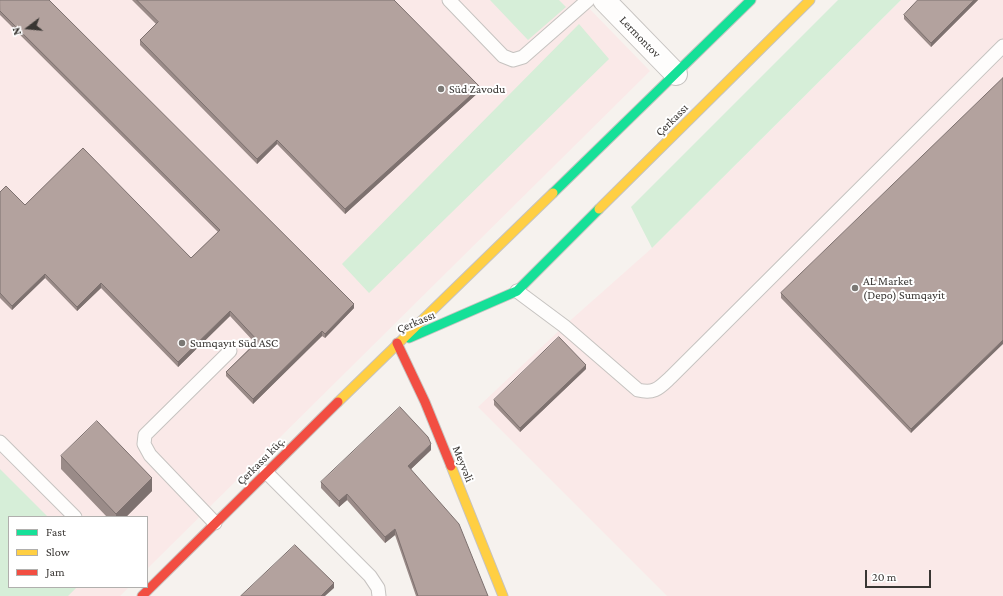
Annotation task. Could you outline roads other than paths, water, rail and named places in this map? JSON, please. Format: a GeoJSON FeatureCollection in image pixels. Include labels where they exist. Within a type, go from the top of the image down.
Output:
{"type":"FeatureCollection","features":[{"type":"Feature","properties":{"kind":"street","name":"Lermontov"},"geometry":{"type":"LineString","coordinates":[[604,0],[676,74]]}},
{"type":"Feature","properties":{"kind":"street","name":"Çerkassı"},"geometry":{"type":"LineString","coordinates":[[397,344],[751,0]]}},
{"type":"Feature","properties":{"kind":"street","name":"Çerkassı"},"geometry":{"type":"LineString","coordinates":[[397,344],[517,291],[810,0]]}},
{"type":"Feature","properties":{"kind":"street","name":"Çerkassı küç."},"geometry":{"type":"LineString","coordinates":[[145,591],[397,344]]}},
{"type":"Feature","properties":{"kind":"street","name":"Meyvəli"},"geometry":{"type":"LineString","coordinates":[[397,344],[409,366],[425,402],[503,596]]}},
{"type":"Feature","properties":{"kind":"lane"},"geometry":{"type":"LineString","coordinates":[[449,0],[503,56],[513,60],[523,57],[588,0]]}},
{"type":"Feature","properties":{"kind":"lane"},"geometry":{"type":"LineString","coordinates":[[517,291],[564,326],[638,390],[647,392],[656,390],[676,372],[1003,46]]}},
{"type":"Feature","properties":{"kind":"lane"},"geometry":{"type":"LineString","coordinates":[[215,523],[150,455],[144,444],[145,435],[230,351]]}},
{"type":"Feature","properties":{"kind":"lane"},"geometry":{"type":"LineString","coordinates":[[0,442],[74,516]]}},
{"type":"Feature","properties":{"kind":"lane"},"geometry":{"type":"LineString","coordinates":[[266,472],[370,576],[378,588],[379,596]]}},
{"type":"Feature","properties":{"kind":"place","name":"Süd Zavodu"},"geometry":{"type":"Point","coordinates":[441,89]}},
{"type":"Feature","properties":{"kind":"place","name":"AL Market (Depo) Sumqayit"},"geometry":{"type":"Point","coordinates":[855,288]}},
{"type":"Feature","properties":{"kind":"place","name":"Sumqayıt Süd ASC"},"geometry":{"type":"Point","coordinates":[182,343]}}]}
